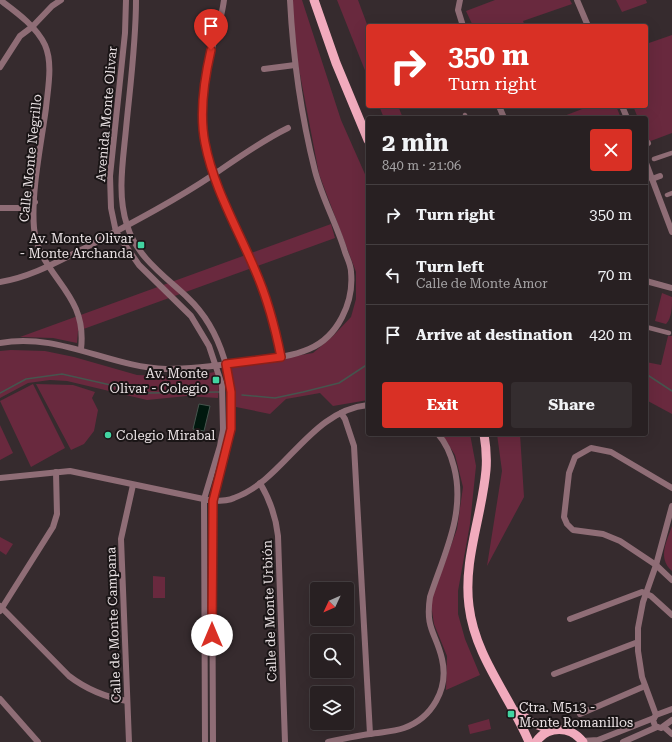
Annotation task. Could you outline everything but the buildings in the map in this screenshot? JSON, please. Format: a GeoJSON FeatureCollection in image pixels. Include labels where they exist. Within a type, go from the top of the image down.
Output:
{"type":"FeatureCollection","features":[{"type":"Feature","properties":{"kind":"main road"},"geometry":{"type":"LineString","coordinates":[[314,0],[336,63],[366,135]]}},
{"type":"Feature","properties":{"kind":"main road"},"geometry":{"type":"LineString","coordinates":[[484,436],[486,470],[471,554],[469,606],[472,624],[483,655],[513,706],[529,742]]}},
{"type":"Feature","properties":{"kind":"main road"},"geometry":{"type":"LineString","coordinates":[[513,706],[532,724],[552,730],[569,731],[583,741]]}},
{"type":"Feature","properties":{"kind":"main road"},"geometry":{"type":"LineString","coordinates":[[536,742],[544,734],[552,730]]}},
{"type":"Feature","properties":{"kind":"street","name":"Calle Monte Negrillo"},"geometry":{"type":"LineString","coordinates":[[0,0],[32,28],[45,45],[48,58],[49,82],[34,202],[34,228],[38,249],[48,266],[67,291],[79,315],[83,334],[81,349]]}},
{"type":"Feature","properties":{"kind":"street"},"geometry":{"type":"LineString","coordinates":[[0,67],[20,36],[32,28],[52,6],[61,0]]}},
{"type":"Feature","properties":{"kind":"street","name":"Avenida Monte Olivar"},"geometry":{"type":"LineString","coordinates":[[126,0],[125,33],[110,176],[111,208],[116,232],[139,265],[191,316],[210,346],[222,385],[223,430],[220,446],[204,499],[204,742]]}},
{"type":"Feature","properties":{"kind":"street","name":"Avenida Monte Olivar"},"geometry":{"type":"LineString","coordinates":[[136,0],[135,32],[122,170],[122,208],[127,227],[146,257],[201,313],[214,336],[226,364],[231,392],[231,429],[213,501],[213,742]]}},
{"type":"Feature","properties":{"kind":"street"},"geometry":{"type":"LineString","coordinates":[[224,0],[206,73],[203,105],[205,142],[213,175],[224,204],[256,270],[276,332],[281,357]]}},
{"type":"Feature","properties":{"kind":"street"},"geometry":{"type":"LineString","coordinates":[[0,343],[10,341],[48,342],[81,349],[104,358],[155,368],[187,369],[281,357],[311,348],[325,338],[338,325],[351,296],[351,271],[339,233],[316,173],[305,126],[295,65],[290,0]]}},
{"type":"Feature","properties":{"kind":"street"},"geometry":{"type":"LineString","coordinates":[[460,0],[458,10],[462,24]]}},
{"type":"Feature","properties":{"kind":"street"},"geometry":{"type":"LineString","coordinates":[[577,0],[587,24]]}},
{"type":"Feature","properties":{"kind":"street"},"geometry":{"type":"LineString","coordinates":[[264,69],[295,65]]}},
{"type":"Feature","properties":{"kind":"street"},"geometry":{"type":"LineString","coordinates":[[0,282],[18,279],[127,227],[213,175],[270,136],[288,128]]}},
{"type":"Feature","properties":{"kind":"street"},"geometry":{"type":"LineString","coordinates":[[654,159],[672,153]]}},
{"type":"Feature","properties":{"kind":"street"},"geometry":{"type":"LineString","coordinates":[[648,168],[672,232]]}},
{"type":"Feature","properties":{"kind":"street"},"geometry":{"type":"LineString","coordinates":[[652,179],[660,176]]}},
{"type":"Feature","properties":{"kind":"street"},"geometry":{"type":"LineString","coordinates":[[667,195],[672,193]]}},
{"type":"Feature","properties":{"kind":"street"},"geometry":{"type":"LineString","coordinates":[[0,208],[20,208],[34,202]]}},
{"type":"Feature","properties":{"kind":"street"},"geometry":{"type":"LineString","coordinates":[[648,282],[672,288]]}},
{"type":"Feature","properties":{"kind":"street"},"geometry":{"type":"LineString","coordinates":[[648,328],[669,333]]}},
{"type":"Feature","properties":{"kind":"street"},"geometry":{"type":"LineString","coordinates":[[0,478],[70,471],[213,501],[233,499],[245,494],[260,483],[315,431],[341,413],[358,406],[366,405]]}},
{"type":"Feature","properties":{"kind":"street"},"geometry":{"type":"LineString","coordinates":[[341,413],[345,419],[354,446],[370,734]]}},
{"type":"Feature","properties":{"kind":"street"},"geometry":{"type":"LineString","coordinates":[[328,742],[404,728],[425,716],[434,705],[440,694],[443,684],[442,659],[429,624],[428,608],[430,597],[456,520],[459,493],[452,456],[439,436]]}},
{"type":"Feature","properties":{"kind":"street"},"geometry":{"type":"LineString","coordinates":[[672,488],[611,452],[591,448],[583,451],[575,457],[568,473],[564,517],[567,524],[573,530],[603,534],[620,541],[656,565],[672,580]]}},
{"type":"Feature","properties":{"kind":"street"},"geometry":{"type":"LineString","coordinates":[[56,472],[57,514],[53,527],[1,608],[69,676],[80,684],[113,699],[127,701]]}},
{"type":"Feature","properties":{"kind":"street","name":"Calle de Monte Urbión"},"geometry":{"type":"LineString","coordinates":[[260,483],[268,498],[276,520],[278,536],[285,742]]}},
{"type":"Feature","properties":{"kind":"street","name":"Calle de Monte Campana"},"geometry":{"type":"LineString","coordinates":[[129,742],[121,539],[133,485]]}},
{"type":"Feature","properties":{"kind":"street"},"geometry":{"type":"LineString","coordinates":[[657,727],[654,724],[655,716],[645,686],[639,658],[638,642],[640,614],[656,565],[672,506]]}},
{"type":"Feature","properties":{"kind":"street"},"geometry":{"type":"LineString","coordinates":[[570,620],[636,593],[646,593],[672,615]]}},
{"type":"Feature","properties":{"kind":"street"},"geometry":{"type":"LineString","coordinates":[[204,622],[212,622]]}},
{"type":"Feature","properties":{"kind":"street"},"geometry":{"type":"LineString","coordinates":[[204,635],[212,635]]}},
{"type":"Feature","properties":{"kind":"street"},"geometry":{"type":"LineString","coordinates":[[554,674],[638,642]]}},
{"type":"Feature","properties":{"kind":"street"},"geometry":{"type":"LineString","coordinates":[[580,714],[645,686]]}},
{"type":"Feature","properties":{"kind":"street"},"geometry":{"type":"LineString","coordinates":[[0,699],[38,742]]}},
{"type":"Feature","properties":{"kind":"street"},"geometry":{"type":"LineString","coordinates":[[583,741],[598,740],[672,709]]}},
{"type":"Feature","properties":{"kind":"street"},"geometry":{"type":"LineString","coordinates":[[663,714],[667,718],[672,734]]}},
{"type":"Feature","properties":{"kind":"street"},"geometry":{"type":"LineString","coordinates":[[623,742],[657,727],[668,724]]}},
{"type":"Feature","properties":{"kind":"shaded area"},"geometry":{"type":"Polygon","coordinates":[[[291,0],[302,0],[341,120],[366,176],[366,400],[333,406],[320,393],[286,399],[270,414],[236,407],[231,367],[313,353],[333,336],[351,317],[356,299],[356,272],[319,174],[298,64],[291,0]]]}},
{"type":"Feature","properties":{"kind":"shaded area"},"geometry":{"type":"Polygon","coordinates":[[[337,0],[358,0],[367,24],[366,73],[337,0]]]}},
{"type":"Feature","properties":{"kind":"shaded area"},"geometry":{"type":"Polygon","coordinates":[[[495,0],[570,0],[572,4],[523,21],[524,24],[472,24],[466,11],[495,0]]]}},
{"type":"Feature","properties":{"kind":"shaded area"},"geometry":{"type":"Polygon","coordinates":[[[616,0],[646,0],[647,3],[622,12],[616,0]]]}},
{"type":"Feature","properties":{"kind":"shaded area"},"geometry":{"type":"Polygon","coordinates":[[[672,35],[672,133],[648,142],[648,116],[637,116],[634,108],[648,108],[648,43],[672,35]]]}},
{"type":"Feature","properties":{"kind":"shaded area"},"geometry":{"type":"Polygon","coordinates":[[[380,108],[399,108],[402,116],[383,116],[380,108]]]}},
{"type":"Feature","properties":{"kind":"shaded area"},"geometry":{"type":"Polygon","coordinates":[[[585,108],[617,108],[620,116],[564,116],[585,108]]]}},
{"type":"Feature","properties":{"kind":"shaded area"},"geometry":{"type":"Polygon","coordinates":[[[331,224],[335,238],[78,331],[77,343],[53,338],[20,337],[331,224]]]}},
{"type":"Feature","properties":{"kind":"shaded area"},"geometry":{"type":"Polygon","coordinates":[[[662,293],[672,297],[671,315],[666,324],[655,321],[662,293]]]}},
{"type":"Feature","properties":{"kind":"shaded area"},"geometry":{"type":"Polygon","coordinates":[[[668,336],[672,336],[672,414],[648,401],[648,362],[661,365],[668,336]]]}},
{"type":"Feature","properties":{"kind":"shaded area"},"geometry":{"type":"Polygon","coordinates":[[[0,351],[45,351],[74,357],[137,375],[184,377],[215,372],[219,385],[218,398],[187,396],[147,400],[67,381],[50,380],[28,383],[0,398],[0,351]]]}},
{"type":"Feature","properties":{"kind":"shaded area"},"geometry":{"type":"Polygon","coordinates":[[[33,384],[65,448],[31,467],[0,401],[33,384]]]}},
{"type":"Feature","properties":{"kind":"shaded area"},"geometry":{"type":"Polygon","coordinates":[[[36,384],[73,385],[95,392],[92,398],[98,410],[94,431],[84,444],[71,450],[36,384]]]}},
{"type":"Feature","properties":{"kind":"shaded area"},"geometry":{"type":"Polygon","coordinates":[[[199,404],[210,406],[204,431],[193,429],[199,404]]]}},
{"type":"Feature","properties":{"kind":"shaded area"},"geometry":{"type":"Polygon","coordinates":[[[0,425],[13,453],[0,460],[0,425]]]}},
{"type":"Feature","properties":{"kind":"shaded area"},"geometry":{"type":"Polygon","coordinates":[[[443,436],[470,436],[476,466],[470,524],[458,591],[458,614],[465,639],[480,675],[446,690],[447,656],[434,624],[432,598],[457,529],[463,487],[455,455],[443,436]]]}},
{"type":"Feature","properties":{"kind":"shaded area"},"geometry":{"type":"Polygon","coordinates":[[[497,436],[520,436],[524,497],[487,566],[502,471],[497,436]]]}},
{"type":"Feature","properties":{"kind":"shaded area"},"geometry":{"type":"Polygon","coordinates":[[[672,526],[672,571],[667,566],[665,561],[664,549],[672,526]]]}},
{"type":"Feature","properties":{"kind":"shaded area"},"geometry":{"type":"Polygon","coordinates":[[[0,537],[13,544],[6,555],[0,551],[0,537]]]}},
{"type":"Feature","properties":{"kind":"shaded area"},"geometry":{"type":"Polygon","coordinates":[[[153,576],[165,577],[165,598],[153,598],[153,576]]]}},
{"type":"Feature","properties":{"kind":"shaded area"},"geometry":{"type":"Polygon","coordinates":[[[489,719],[491,729],[470,734],[468,725],[489,719]]]}},
{"type":"Feature","properties":{"kind":"waterway"},"geometry":{"type":"LineString","coordinates":[[242,395],[275,398],[303,392],[339,383],[366,365]]}},
{"type":"Feature","properties":{"kind":"waterway"},"geometry":{"type":"LineString","coordinates":[[0,393],[26,379],[62,374],[146,393],[220,392]]}},
{"type":"Feature","properties":{"kind":"waterway"},"geometry":{"type":"LineString","coordinates":[[648,375],[672,391]]}},
{"type":"Feature","properties":{"kind":"place","name":"Av. Monte Olivar - Monte Archanda"},"geometry":{"type":"Point","coordinates":[141,245]}},
{"type":"Feature","properties":{"kind":"place","name":"Av. Monte Olivar - Colegio"},"geometry":{"type":"Point","coordinates":[216,380]}},
{"type":"Feature","properties":{"kind":"place","name":"Colegio Mirabal"},"geometry":{"type":"Point","coordinates":[108,435]}},
{"type":"Feature","properties":{"kind":"place","name":"Ctra. M513 - Monte Romanillos"},"geometry":{"type":"Point","coordinates":[511,714]}},
{"type":"Feature","properties":{"kind":"route"},"geometry":{"type":"LineString","coordinates":[[211,50],[206,73],[203,105],[205,142],[213,175],[224,204],[256,270],[276,332],[281,357],[226,364],[232,405],[231,429],[225,461],[213,501],[212,635]]}}]}
